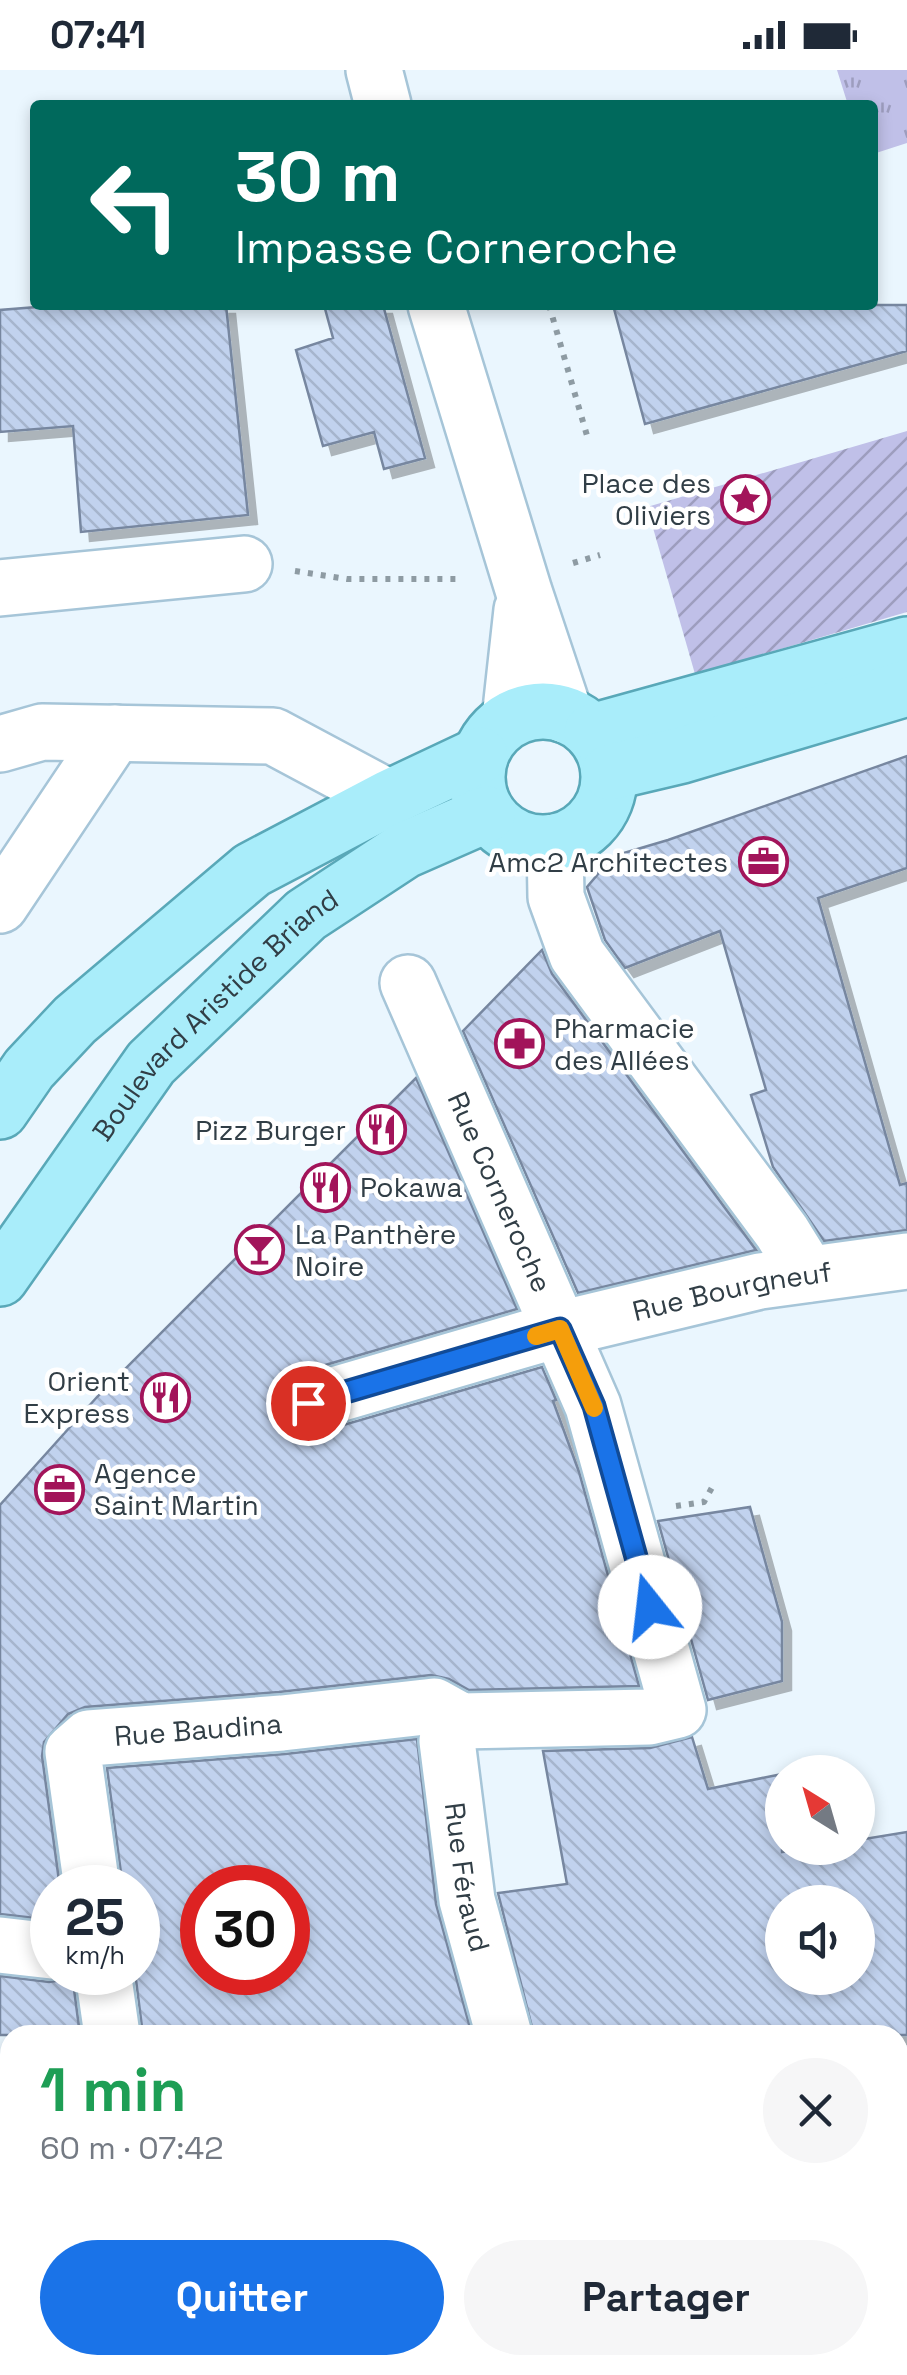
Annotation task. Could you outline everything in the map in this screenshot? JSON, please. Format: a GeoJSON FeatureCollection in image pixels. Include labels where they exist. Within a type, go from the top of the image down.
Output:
{"type":"FeatureCollection","features":[{"type":"Feature","properties":{"kind":"main road"},"geometry":{"type":"LineString","coordinates":[[589,740],[907,646]]}},
{"type":"Feature","properties":{"kind":"main road"},"geometry":{"type":"LineString","coordinates":[[0,1110],[29,1069],[75,1020],[252,870],[389,798],[495,737],[528,712],[547,711],[589,740],[682,755],[907,688]]}},
{"type":"Feature","properties":{"kind":"main road"},"geometry":{"type":"LineString","coordinates":[[495,737],[476,775],[478,795],[486,814],[505,832],[529,842],[555,842],[578,834],[596,818],[607,796],[589,740]]}},
{"type":"Feature","properties":{"kind":"main road","name":"Boulevard Aristide Briand"},"geometry":{"type":"LineString","coordinates":[[0,1278],[150,1063],[306,914],[404,850],[486,814]]}},
{"type":"Feature","properties":{"kind":"street"},"geometry":{"type":"LineString","coordinates":[[374,70],[382,100]]}},
{"type":"Feature","properties":{"kind":"street"},"geometry":{"type":"LineString","coordinates":[[438,310],[522,585],[589,740]]}},
{"type":"Feature","properties":{"kind":"street"},"geometry":{"type":"LineString","coordinates":[[0,588],[244,564]]}},
{"type":"Feature","properties":{"kind":"street"},"geometry":{"type":"LineString","coordinates":[[495,737],[522,585]]}},
{"type":"Feature","properties":{"kind":"street"},"geometry":{"type":"LineString","coordinates":[[0,744],[42,732],[274,736],[389,798]]}},
{"type":"Feature","properties":{"kind":"street"},"geometry":{"type":"LineString","coordinates":[[0,905],[115,733]]}},
{"type":"Feature","properties":{"kind":"street"},"geometry":{"type":"LineString","coordinates":[[555,842],[556,896],[577,955],[782,1232],[808,1274]]}},
{"type":"Feature","properties":{"kind":"street","name":"Rue Corneroche"},"geometry":{"type":"LineString","coordinates":[[408,984],[594,1406],[678,1710],[649,1717],[461,1721]]}},
{"type":"Feature","properties":{"kind":"street","name":"Rue Bourgneuf"},"geometry":{"type":"LineString","coordinates":[[308,1403],[560,1329],[760,1281],[907,1260]]}},
{"type":"Feature","properties":{"kind":"street","name":"Rue Baudina"},"geometry":{"type":"LineString","coordinates":[[89,1865],[73,1752],[89,1738],[434,1706],[461,1721]]}},
{"type":"Feature","properties":{"kind":"street","name":"Rue Féraud"},"geometry":{"type":"LineString","coordinates":[[461,1721],[447,1741],[467,1900],[501,2025]]}},
{"type":"Feature","properties":{"kind":"street"},"geometry":{"type":"LineString","coordinates":[[0,1945],[30,1948]]}},
{"type":"Feature","properties":{"kind":"street"},"geometry":{"type":"LineString","coordinates":[[106,1995],[111,2025]]}},
{"type":"Feature","properties":{"kind":"path"},"geometry":{"type":"LineString","coordinates":[[551,310],[588,438]]}},
{"type":"Feature","properties":{"kind":"path"},"geometry":{"type":"LineString","coordinates":[[244,564],[348,579],[522,585]]}},
{"type":"Feature","properties":{"kind":"green space"},"geometry":{"type":"Polygon","coordinates":[[[837,70],[907,70],[907,143],[878,152],[878,100],[846,100],[837,70]]]}},
{"type":"Feature","properties":{"kind":"green space"},"geometry":{"type":"Polygon","coordinates":[[[907,431],[907,612],[695,674],[647,507],[907,431]]]}},
{"type":"Feature","properties":{"kind":"building"},"geometry":{"type":"Polygon","coordinates":[[[878,305],[907,305],[907,351],[645,424],[614,310],[878,310],[878,305]]]}},
{"type":"Feature","properties":{"kind":"building"},"geometry":{"type":"Polygon","coordinates":[[[0,310],[227,310],[248,515],[81,532],[73,426],[0,432],[0,310]]]}},
{"type":"Feature","properties":{"kind":"building"},"geometry":{"type":"Polygon","coordinates":[[[325,310],[384,310],[425,458],[384,469],[374,432],[323,446],[296,350],[333,338],[325,310]]]}},
{"type":"Feature","properties":{"kind":"building"},"geometry":{"type":"Polygon","coordinates":[[[907,756],[907,868],[818,898],[900,1185],[907,1183],[907,1230],[824,1241],[773,1167],[751,1095],[766,1090],[720,931],[625,968],[605,940],[587,887],[598,874],[593,862],[668,840],[907,756]]]}},
{"type":"Feature","properties":{"kind":"building"},"geometry":{"type":"Polygon","coordinates":[[[542,950],[552,974],[756,1250],[578,1293],[463,1031],[542,950]]]}},
{"type":"Feature","properties":{"kind":"building"},"geometry":{"type":"Polygon","coordinates":[[[416,1078],[517,1309],[298,1373],[285,1381],[277,1395],[277,1413],[286,1426],[299,1433],[316,1433],[542,1367],[579,1472],[639,1686],[469,1690],[431,1675],[85,1707],[68,1714],[44,1742],[42,1756],[57,1865],[30,1865],[30,1917],[0,1914],[0,1505],[97,1397],[416,1078]]]}},
{"type":"Feature","properties":{"kind":"building"},"geometry":{"type":"Polygon","coordinates":[[[750,1507],[782,1622],[782,1681],[708,1700],[658,1521],[750,1507]]]}},
{"type":"Feature","properties":{"kind":"building"},"geometry":{"type":"Polygon","coordinates":[[[692,1737],[708,1789],[765,1777],[765,1865],[875,1865],[875,1837],[907,1832],[907,2025],[531,2025],[498,1893],[567,1884],[543,1751],[650,1748],[692,1737]]]}},
{"type":"Feature","properties":{"kind":"building"},"geometry":{"type":"Polygon","coordinates":[[[417,1739],[436,1904],[469,2025],[142,2025],[138,1995],[160,1995],[160,1865],[120,1865],[107,1768],[417,1739]]]}},
{"type":"Feature","properties":{"kind":"building"},"geometry":{"type":"Polygon","coordinates":[[[0,1976],[30,1980],[30,1995],[75,1995],[79,2025],[0,2025],[0,1976]]]}},
{"type":"Feature","properties":{"kind":"slow traffic"},"geometry":{"type":"LineString","coordinates":[[536,1336],[560,1329],[594,1408]]}},
{"type":"Feature","properties":{"kind":"place","name":"Place des Oliviers"},"geometry":{"type":"Point","coordinates":[746,499]}},
{"type":"Feature","properties":{"kind":"place","name":"Amc2 Architectes"},"geometry":{"type":"Point","coordinates":[763,862]}},
{"type":"Feature","properties":{"kind":"place","name":"Pharmacie des Allées"},"geometry":{"type":"Point","coordinates":[519,1044]}},
{"type":"Feature","properties":{"kind":"place","name":"Pizz Burger"},"geometry":{"type":"Point","coordinates":[381,1130]}},
{"type":"Feature","properties":{"kind":"place","name":"Pokawa"},"geometry":{"type":"Point","coordinates":[325,1187]}},
{"type":"Feature","properties":{"kind":"place","name":"La Panthère Noire"},"geometry":{"type":"Point","coordinates":[260,1250]}},
{"type":"Feature","properties":{"kind":"place","name":"Orient Express"},"geometry":{"type":"Point","coordinates":[165,1397]}},
{"type":"Feature","properties":{"kind":"place","name":"Agence Saint Martin"},"geometry":{"type":"Point","coordinates":[59,1489]}},
{"type":"Feature","properties":{"kind":"route"},"geometry":{"type":"LineString","coordinates":[[308,1403],[560,1329],[594,1406],[650,1607]]}}]}
